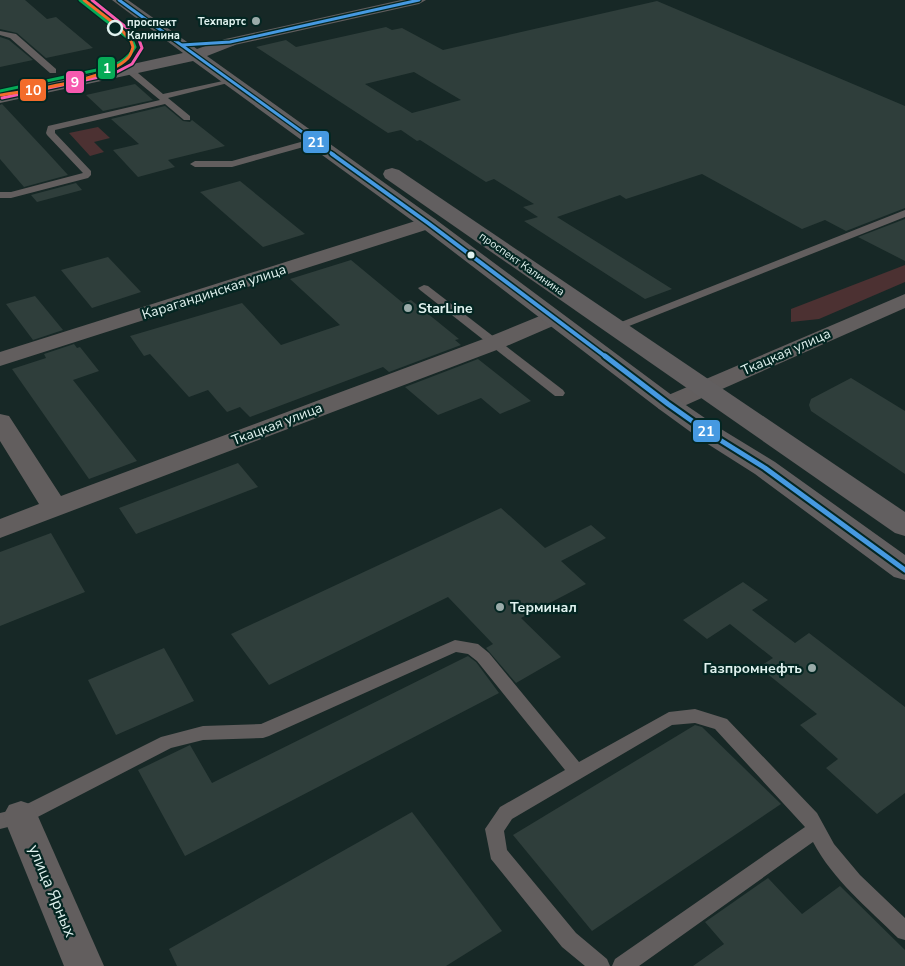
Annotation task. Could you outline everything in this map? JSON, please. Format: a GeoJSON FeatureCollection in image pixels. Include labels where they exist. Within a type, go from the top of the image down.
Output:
{"type":"FeatureCollection","features":[{"type":"Feature","properties":{"kind":"main road","name":"проспект Калинина"},"geometry":{"type":"LineString","coordinates":[[119,0],[182,44],[204,49],[232,81],[428,223],[668,404],[712,435],[765,468],[905,570]]}},
{"type":"Feature","properties":{"kind":"main road","name":"проспект Калинина"},"geometry":{"type":"LineString","coordinates":[[140,0],[204,49],[705,388],[905,526]]}},
{"type":"Feature","properties":{"kind":"main road"},"geometry":{"type":"LineString","coordinates":[[0,98],[129,70],[230,42]]}},
{"type":"Feature","properties":{"kind":"main road"},"geometry":{"type":"LineString","coordinates":[[0,82],[182,44]]}},
{"type":"Feature","properties":{"kind":"main road"},"geometry":{"type":"LineString","coordinates":[[552,318],[585,308]]}},
{"type":"Feature","properties":{"kind":"street"},"geometry":{"type":"LineString","coordinates":[[230,42],[419,0]]}},
{"type":"Feature","properties":{"kind":"street","name":"Карагандинская улица"},"geometry":{"type":"LineString","coordinates":[[0,359],[428,223]]}},
{"type":"Feature","properties":{"kind":"street","name":"Ткацкая улица"},"geometry":{"type":"LineString","coordinates":[[668,404],[905,300]]}},
{"type":"Feature","properties":{"kind":"street","name":"Ткацкая улица"},"geometry":{"type":"LineString","coordinates":[[0,529],[494,343],[552,318]]}},
{"type":"Feature","properties":{"kind":"street"},"geometry":{"type":"LineString","coordinates":[[0,421],[54,508]]}},
{"type":"Feature","properties":{"kind":"street","name":"улица Ярных"},"geometry":{"type":"LineString","coordinates":[[11,818],[84,966]]}},
{"type":"Feature","properties":{"kind":"lane"},"geometry":{"type":"LineString","coordinates":[[0,33],[13,36],[53,72]]}},
{"type":"Feature","properties":{"kind":"lane"},"geometry":{"type":"LineString","coordinates":[[129,70],[187,118]]}},
{"type":"Feature","properties":{"kind":"lane"},"geometry":{"type":"LineString","coordinates":[[0,196],[88,173],[50,133],[51,128],[232,81]]}},
{"type":"Feature","properties":{"kind":"lane"},"geometry":{"type":"LineString","coordinates":[[195,164],[232,164],[315,141]]}},
{"type":"Feature","properties":{"kind":"lane"},"geometry":{"type":"LineString","coordinates":[[615,328],[905,213]]}},
{"type":"Feature","properties":{"kind":"lane"},"geometry":{"type":"LineString","coordinates":[[424,288],[559,393]]}},
{"type":"Feature","properties":{"kind":"lane"},"geometry":{"type":"LineString","coordinates":[[11,818],[167,742],[203,733],[263,731],[455,646],[472,648],[482,657],[577,772]]}},
{"type":"Feature","properties":{"kind":"lane"},"geometry":{"type":"LineString","coordinates":[[600,966],[569,940],[498,853],[494,829],[506,813],[669,719],[695,716],[721,724],[810,819],[826,850],[853,881],[905,931]]}},
{"type":"Feature","properties":{"kind":"lane"},"geometry":{"type":"LineString","coordinates":[[622,966],[816,830]]}},
{"type":"Feature","properties":{"kind":"shaded area"},"geometry":{"type":"Polygon","coordinates":[[[98,127],[110,138],[94,142],[104,152],[90,156],[69,133],[98,127]]]}},
{"type":"Feature","properties":{"kind":"shaded area"},"geometry":{"type":"Polygon","coordinates":[[[905,265],[905,282],[819,319],[791,322],[791,309],[905,265]]]}},
{"type":"Feature","properties":{"kind":"building"},"geometry":{"type":"Polygon","coordinates":[[[0,0],[25,0],[47,19],[56,17],[93,48],[46,58],[17,33],[0,29],[0,0]]]}},
{"type":"Feature","properties":{"kind":"building"},"geometry":{"type":"Polygon","coordinates":[[[657,1],[905,106],[905,208],[846,231],[825,220],[802,229],[702,174],[626,199],[620,195],[557,217],[672,289],[645,299],[524,221],[538,217],[523,207],[534,204],[494,179],[486,182],[401,130],[388,133],[256,47],[286,40],[296,47],[386,27],[392,30],[402,28],[443,50],[657,1]],[[414,72],[365,84],[412,113],[461,100],[414,72]]]}},
{"type":"Feature","properties":{"kind":"building"},"geometry":{"type":"Polygon","coordinates":[[[0,37],[9,40],[33,60],[0,67],[0,37]]]}},
{"type":"Feature","properties":{"kind":"building"},"geometry":{"type":"Polygon","coordinates":[[[135,84],[153,100],[103,111],[86,95],[135,84]]]}},
{"type":"Feature","properties":{"kind":"building"},"geometry":{"type":"Polygon","coordinates":[[[2,104],[68,175],[24,187],[0,159],[0,105],[2,104]]]}},
{"type":"Feature","properties":{"kind":"building"},"geometry":{"type":"Polygon","coordinates":[[[165,106],[183,121],[190,122],[192,120],[225,146],[168,160],[175,167],[138,177],[113,150],[139,144],[111,119],[165,106]]]}},
{"type":"Feature","properties":{"kind":"building"},"geometry":{"type":"Polygon","coordinates":[[[240,181],[305,234],[263,247],[200,192],[240,181]]]}},
{"type":"Feature","properties":{"kind":"building"},"geometry":{"type":"Polygon","coordinates":[[[76,183],[82,190],[37,202],[31,195],[76,183]]]}},
{"type":"Feature","properties":{"kind":"building"},"geometry":{"type":"Polygon","coordinates":[[[905,219],[905,261],[858,237],[905,219]]]}},
{"type":"Feature","properties":{"kind":"building"},"geometry":{"type":"Polygon","coordinates":[[[108,257],[141,292],[92,308],[61,270],[108,257]]]}},
{"type":"Feature","properties":{"kind":"building"},"geometry":{"type":"Polygon","coordinates":[[[351,260],[403,303],[411,300],[459,339],[455,340],[461,345],[389,372],[383,367],[250,417],[240,407],[227,412],[208,390],[189,397],[150,354],[144,356],[130,336],[242,303],[281,345],[340,325],[290,279],[351,260]]]}},
{"type":"Feature","properties":{"kind":"building"},"geometry":{"type":"Polygon","coordinates":[[[35,296],[63,330],[33,340],[6,304],[35,296]]]}},
{"type":"Feature","properties":{"kind":"building"},"geometry":{"type":"Polygon","coordinates":[[[74,344],[77,348],[80,347],[99,371],[73,380],[137,461],[89,479],[12,369],[46,358],[44,354],[74,344]]]}},
{"type":"Feature","properties":{"kind":"building"},"geometry":{"type":"Polygon","coordinates":[[[478,359],[531,401],[500,414],[481,398],[438,415],[405,387],[478,359]]]}},
{"type":"Feature","properties":{"kind":"building"},"geometry":{"type":"Polygon","coordinates":[[[851,378],[905,411],[905,474],[811,411],[809,405],[811,399],[851,378]]]}},
{"type":"Feature","properties":{"kind":"building"},"geometry":{"type":"Polygon","coordinates":[[[238,463],[258,487],[136,534],[119,508],[238,463]]]}},
{"type":"Feature","properties":{"kind":"building"},"geometry":{"type":"Polygon","coordinates":[[[501,508],[545,548],[591,525],[606,538],[561,561],[586,584],[521,618],[561,657],[516,683],[486,648],[493,644],[448,597],[269,685],[231,634],[501,508]]]}},
{"type":"Feature","properties":{"kind":"building"},"geometry":{"type":"Polygon","coordinates":[[[51,533],[85,592],[0,626],[0,552],[51,533]]]}},
{"type":"Feature","properties":{"kind":"building"},"geometry":{"type":"Polygon","coordinates":[[[743,582],[768,600],[752,610],[795,643],[809,633],[905,707],[905,793],[877,814],[826,768],[838,759],[800,725],[817,714],[759,667],[773,658],[730,624],[707,639],[683,620],[743,582]]]}},
{"type":"Feature","properties":{"kind":"building"},"geometry":{"type":"Polygon","coordinates":[[[164,648],[194,701],[116,735],[88,680],[164,648]]]}},
{"type":"Feature","properties":{"kind":"building"},"geometry":{"type":"Polygon","coordinates":[[[468,656],[476,662],[499,693],[185,856],[138,770],[190,745],[212,783],[468,656]]]}},
{"type":"Feature","properties":{"kind":"building"},"geometry":{"type":"Polygon","coordinates":[[[695,725],[702,727],[781,804],[592,931],[513,835],[695,725]]]}},
{"type":"Feature","properties":{"kind":"building"},"geometry":{"type":"Polygon","coordinates":[[[412,812],[502,931],[446,966],[177,966],[169,949],[412,812]]]}},
{"type":"Feature","properties":{"kind":"building"},"geometry":{"type":"Polygon","coordinates":[[[768,878],[802,914],[840,886],[905,950],[905,966],[693,966],[724,944],[705,922],[768,878]]]}},
{"type":"Feature","properties":{"kind":"transit line","name":"1"},"geometry":{"type":"LineString","coordinates":[[0,91],[106,68],[119,63],[130,55],[135,47],[133,42],[80,0]]}},
{"type":"Feature","properties":{"kind":"transit line","name":"10"},"geometry":{"type":"LineString","coordinates":[[1,95],[53,86],[98,74],[117,66],[129,57],[133,47],[131,41],[120,28],[84,0]]}},
{"type":"Feature","properties":{"kind":"transit line","name":"9"},"geometry":{"type":"LineString","coordinates":[[2,98],[113,74],[132,64],[142,48],[138,37],[92,0]]}},
{"type":"Feature","properties":{"kind":"transit line","name":"21"},"geometry":{"type":"LineString","coordinates":[[119,0],[428,223],[668,404],[712,435],[765,468],[905,570]]}},
{"type":"Feature","properties":{"kind":"transit line","name":"21"},"geometry":{"type":"LineString","coordinates":[[182,45],[230,42],[419,0]]}},
{"type":"Feature","properties":{"kind":"place","name":"Техпартс"},"geometry":{"type":"Point","coordinates":[256,21]}},
{"type":"Feature","properties":{"kind":"place","name":"проспект Калинина"},"geometry":{"type":"Point","coordinates":[115,28]}},
{"type":"Feature","properties":{"kind":"place","name":"StarLine"},"geometry":{"type":"Point","coordinates":[408,308]}},
{"type":"Feature","properties":{"kind":"place","name":"Терминал"},"geometry":{"type":"Point","coordinates":[500,607]}},
{"type":"Feature","properties":{"kind":"place","name":"Газпромнефть"},"geometry":{"type":"Point","coordinates":[812,668]}}]}
